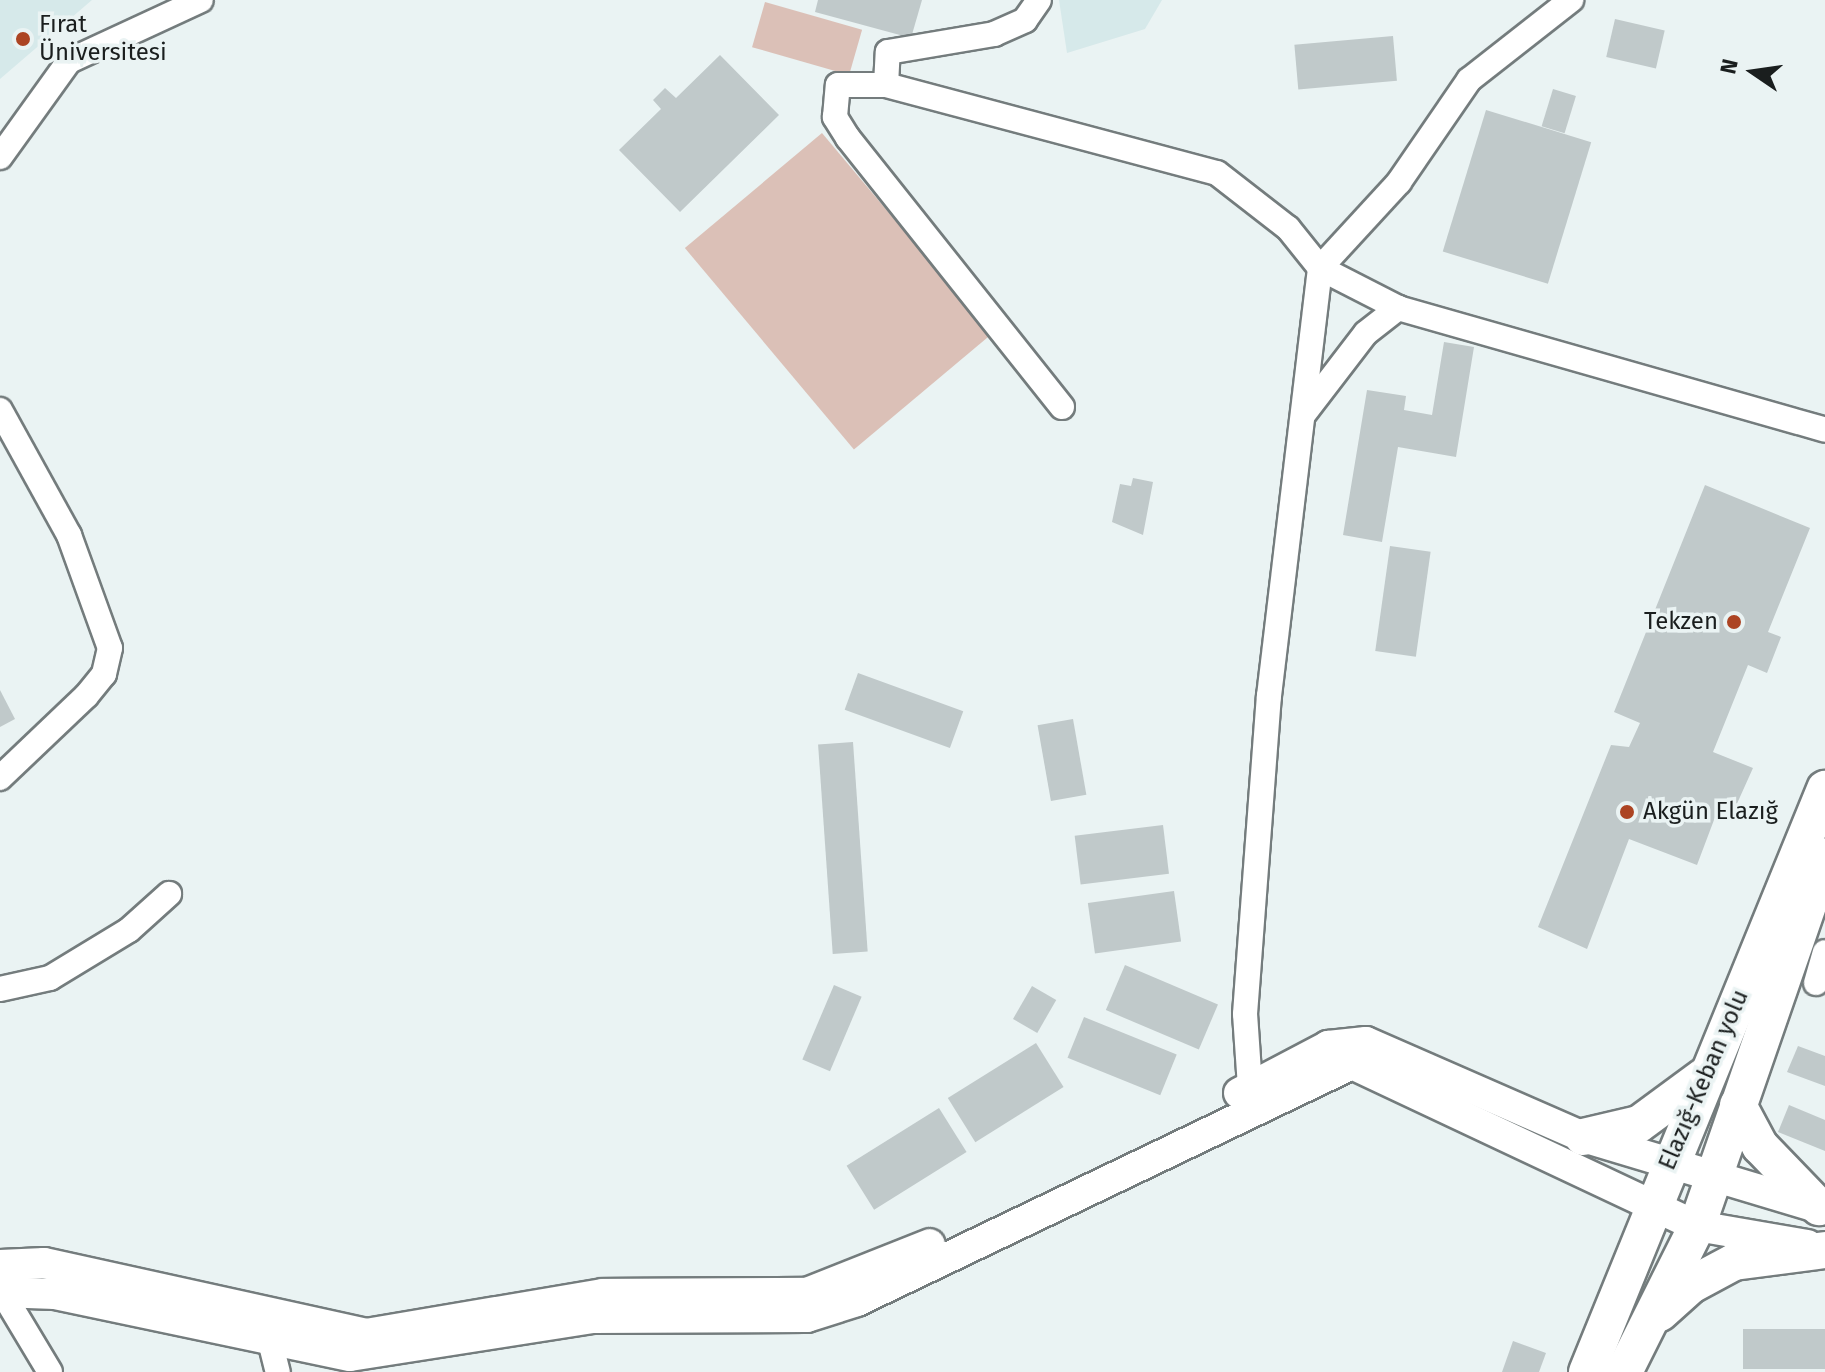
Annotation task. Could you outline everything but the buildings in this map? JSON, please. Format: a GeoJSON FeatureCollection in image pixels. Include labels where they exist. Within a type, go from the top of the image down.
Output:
{"type":"FeatureCollection","features":[{"type":"Feature","properties":{"kind":"highway","name":"Elazığ-Keban yolu"},"geometry":{"type":"LineString","coordinates":[[1587,1372],[1825,789]]}},
{"type":"Feature","properties":{"kind":"highway","name":"Elazığ-Keban yolu"},"geometry":{"type":"LineString","coordinates":[[1624,1372],[1697,1226],[1825,857]]}},
{"type":"Feature","properties":{"kind":"highway"},"geometry":{"type":"LineString","coordinates":[[1583,1137],[1647,1120],[1707,1074]]}},
{"type":"Feature","properties":{"kind":"highway"},"geometry":{"type":"LineString","coordinates":[[1738,1105],[1760,1146],[1822,1208]]}},
{"type":"Feature","properties":{"kind":"highway"},"geometry":{"type":"LineString","coordinates":[[1645,1329],[1691,1285],[1734,1262],[1825,1249]]}},
{"type":"Feature","properties":{"kind":"main road"},"geometry":{"type":"LineString","coordinates":[[1,1283],[65,1267],[347,1334],[603,1294],[807,1293],[959,1231],[1328,1046],[1354,1040],[1583,1137],[1822,1208]]}},
{"type":"Feature","properties":{"kind":"main road"},"geometry":{"type":"LineString","coordinates":[[1,1283],[350,1356],[593,1318],[807,1317],[857,1301],[1352,1064],[1697,1226],[1825,1249]]}},
{"type":"Feature","properties":{"kind":"street"},"geometry":{"type":"LineString","coordinates":[[0,157],[69,61],[201,0]]}},
{"type":"Feature","properties":{"kind":"street"},"geometry":{"type":"LineString","coordinates":[[886,85],[888,52],[994,34],[1025,20],[1039,0]]}},
{"type":"Feature","properties":{"kind":"street"},"geometry":{"type":"LineString","coordinates":[[1250,1087],[1248,970],[1301,417],[1320,268],[1399,182],[1469,80],[1571,0]]}},
{"type":"Feature","properties":{"kind":"street"},"geometry":{"type":"LineString","coordinates":[[1062,407],[835,117],[838,85],[886,85],[1217,173],[1288,228],[1320,268],[1398,308],[1825,430]]}},
{"type":"Feature","properties":{"kind":"street"},"geometry":{"type":"LineString","coordinates":[[1301,417],[1366,333],[1398,308]]}},
{"type":"Feature","properties":{"kind":"street"},"geometry":{"type":"LineString","coordinates":[[0,410],[6,440],[69,535],[110,648],[104,674],[86,696],[0,778]]}},
{"type":"Feature","properties":{"kind":"street"},"geometry":{"type":"LineString","coordinates":[[0,989],[50,978],[129,930],[169,894]]}},
{"type":"Feature","properties":{"kind":"street"},"geometry":{"type":"LineString","coordinates":[[1816,983],[1825,952]]}},
{"type":"Feature","properties":{"kind":"street"},"geometry":{"type":"LineString","coordinates":[[1,1283],[50,1372]]}},
{"type":"Feature","properties":{"kind":"street"},"geometry":{"type":"LineString","coordinates":[[270,1341],[278,1372]]}},
{"type":"Feature","properties":{"kind":"shaded area","name":"Fırat Üniversitesi"},"geometry":{"type":"Polygon","coordinates":[[[0,0],[92,0],[0,79],[0,0]]]}},
{"type":"Feature","properties":{"kind":"shaded area"},"geometry":{"type":"Polygon","coordinates":[[[1059,0],[1162,0],[1145,29],[1067,53],[1059,0]]]}},
{"type":"Feature","properties":{"kind":"shaded area"},"geometry":{"type":"Polygon","coordinates":[[[765,2],[862,30],[849,75],[752,47],[765,2]]]}},
{"type":"Feature","properties":{"kind":"shaded area"},"geometry":{"type":"Polygon","coordinates":[[[822,133],[991,334],[854,450],[685,248],[822,133]]]}},
{"type":"Feature","properties":{"kind":"place","name":"Fırat Üniversitesi"},"geometry":{"type":"Point","coordinates":[23,39]}},
{"type":"Feature","properties":{"kind":"place","name":"Tekzen"},"geometry":{"type":"Point","coordinates":[1734,622]}},
{"type":"Feature","properties":{"kind":"place","name":"Akgün Elazığ"},"geometry":{"type":"Point","coordinates":[1627,812]}}]}
